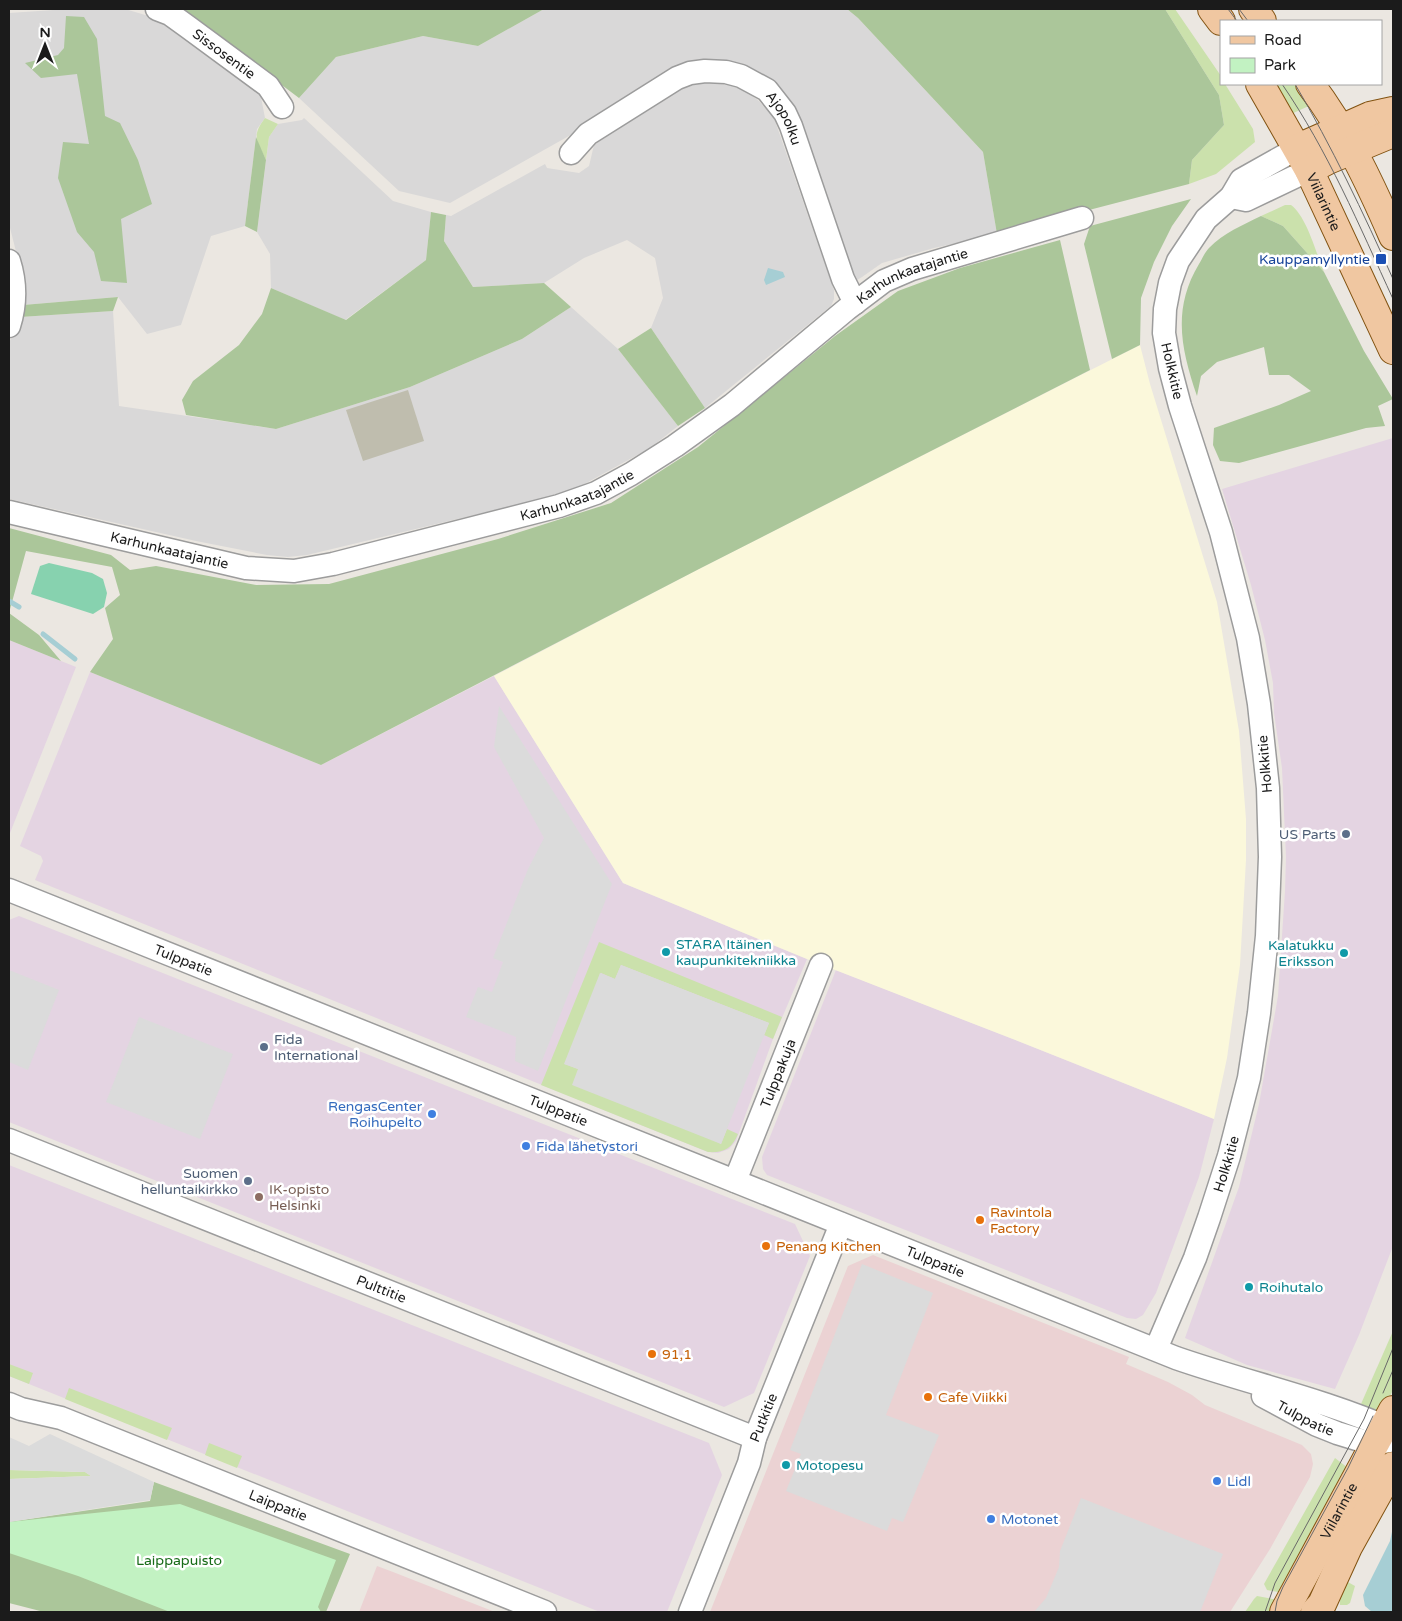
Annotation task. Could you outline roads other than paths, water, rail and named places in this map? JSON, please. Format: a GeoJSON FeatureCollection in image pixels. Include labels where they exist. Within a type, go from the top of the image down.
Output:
{"type":"FeatureCollection","features":[{"type":"Feature","properties":{"kind":"main road"},"geometry":{"type":"LineString","coordinates":[[1212,9],[1220,20]]}},
{"type":"Feature","properties":{"kind":"main road"},"geometry":{"type":"LineString","coordinates":[[1253,9],[1261,20]]}},
{"type":"Feature","properties":{"kind":"main road","name":"Viilarintie"},"geometry":{"type":"LineString","coordinates":[[1261,85],[1304,159],[1393,350]]}},
{"type":"Feature","properties":{"kind":"main road"},"geometry":{"type":"LineString","coordinates":[[1311,85],[1346,140],[1377,199],[1393,236]]}},
{"type":"Feature","properties":{"kind":"main road"},"geometry":{"type":"LineString","coordinates":[[1304,159],[1328,160],[1370,116],[1393,111]]}},
{"type":"Feature","properties":{"kind":"main road"},"geometry":{"type":"LineString","coordinates":[[1346,140],[1393,133]]}},
{"type":"Feature","properties":{"kind":"main road","name":"Viilarintie"},"geometry":{"type":"LineString","coordinates":[[1284,1612],[1388,1430]]}},
{"type":"Feature","properties":{"kind":"main road","name":"Viilarintie"},"geometry":{"type":"LineString","coordinates":[[1315,1612],[1322,1604],[1348,1546],[1393,1466]]}},
{"type":"Feature","properties":{"kind":"street","name":"Sissosentie"},"geometry":{"type":"LineString","coordinates":[[157,9],[170,14],[268,86],[282,107]]}},
{"type":"Feature","properties":{"kind":"street","name":"Ajopolku"},"geometry":{"type":"LineString","coordinates":[[571,153],[588,134],[664,85],[690,73],[705,71],[726,72],[755,82],[767,90],[777,101],[791,126],[843,279],[855,303]]}},
{"type":"Feature","properties":{"kind":"street","name":"Holkkitie"},"geometry":{"type":"LineString","coordinates":[[1156,1349],[1209,1218],[1237,1124],[1252,1060],[1267,936],[1270,857],[1268,788],[1255,674],[1248,638],[1221,532],[1180,406],[1166,353],[1164,310],[1170,283],[1178,261],[1206,219],[1231,197],[1241,180],[1304,159]]}},
{"type":"Feature","properties":{"kind":"street","name":"Karhunkaatajantie"},"geometry":{"type":"LineString","coordinates":[[9,512],[246,568],[294,571],[343,562],[559,506],[596,493],[638,469],[717,416],[884,281],[912,269],[1082,218]]}},
{"type":"Feature","properties":{"kind":"street"},"geometry":{"type":"LineString","coordinates":[[9,261],[15,292],[9,326]]}},
{"type":"Feature","properties":{"kind":"street","name":"Tulppatie"},"geometry":{"type":"LineString","coordinates":[[9,890],[1156,1349],[1222,1374],[1318,1402],[1388,1430]]}},
{"type":"Feature","properties":{"kind":"street","name":"Tulppakuja"},"geometry":{"type":"LineString","coordinates":[[735,1181],[821,964]]}},
{"type":"Feature","properties":{"kind":"street","name":"Pulttitie"},"geometry":{"type":"LineString","coordinates":[[9,1140],[755,1438]]}},
{"type":"Feature","properties":{"kind":"street","name":"Putkitie"},"geometry":{"type":"LineString","coordinates":[[690,1612],[749,1463],[755,1438],[841,1224]]}},
{"type":"Feature","properties":{"kind":"street","name":"Laippatie"},"geometry":{"type":"LineString","coordinates":[[9,1404],[21,1409],[61,1418],[545,1612]]}},
{"type":"Feature","properties":{"kind":"water"},"geometry":{"type":"Polygon","coordinates":[[[768,268],[783,272],[785,277],[766,285],[764,280],[768,268]]]}},
{"type":"Feature","properties":{"kind":"water"},"geometry":{"type":"Polygon","coordinates":[[[1393,1527],[1393,1612],[1372,1612],[1365,1606],[1363,1595],[1390,1541],[1393,1527]]]}},
{"type":"Feature","properties":{"kind":"waterway"},"geometry":{"type":"LineString","coordinates":[[9,601],[19,607]]}},
{"type":"Feature","properties":{"kind":"waterway"},"geometry":{"type":"LineString","coordinates":[[43,634],[75,659]]}},
{"type":"Feature","properties":{"kind":"tram line"},"geometry":{"type":"LineString","coordinates":[[1228,9],[1236,20]]}},
{"type":"Feature","properties":{"kind":"tram line"},"geometry":{"type":"LineString","coordinates":[[1239,9],[1247,20]]}},
{"type":"Feature","properties":{"kind":"tram line"},"geometry":{"type":"LineString","coordinates":[[1283,85],[1299,109],[1328,162],[1393,299]]}},
{"type":"Feature","properties":{"kind":"tram line"},"geometry":{"type":"LineString","coordinates":[[1296,85],[1347,180],[1393,279]]}},
{"type":"Feature","properties":{"kind":"tram line"},"geometry":{"type":"LineString","coordinates":[[1265,1612],[1275,1583],[1364,1419],[1393,1348]]}},
{"type":"Feature","properties":{"kind":"tram line"},"geometry":{"type":"LineString","coordinates":[[1383,1393],[1393,1370]]}},
{"type":"Feature","properties":{"kind":"tram line"},"geometry":{"type":"LineString","coordinates":[[1275,1612],[1283,1587],[1348,1468],[1373,1416]]}},
{"type":"Feature","properties":{"kind":"place","name":"Kauppamyllyntie"},"geometry":{"type":"Point","coordinates":[1381,259]}},
{"type":"Feature","properties":{"kind":"place","name":"US Parts"},"geometry":{"type":"Point","coordinates":[1346,834]}},
{"type":"Feature","properties":{"kind":"place","name":"STARA Itäinen kaupunkitekniikka"},"geometry":{"type":"Point","coordinates":[666,952]}},
{"type":"Feature","properties":{"kind":"place","name":"Kalatukku Eriksson"},"geometry":{"type":"Point","coordinates":[1344,953]}},
{"type":"Feature","properties":{"kind":"place","name":"Fida International"},"geometry":{"type":"Point","coordinates":[264,1047]}},
{"type":"Feature","properties":{"kind":"place","name":"RengasCenter Roihupelto"},"geometry":{"type":"Point","coordinates":[432,1114]}},
{"type":"Feature","properties":{"kind":"place","name":"Fida lähetystori"},"geometry":{"type":"Point","coordinates":[526,1146]}},
{"type":"Feature","properties":{"kind":"place","name":"Suomen helluntaikirkko"},"geometry":{"type":"Point","coordinates":[248,1181]}},
{"type":"Feature","properties":{"kind":"place","name":"IK-opisto Helsinki"},"geometry":{"type":"Point","coordinates":[259,1197]}},
{"type":"Feature","properties":{"kind":"place","name":"Ravintola Factory"},"geometry":{"type":"Point","coordinates":[980,1220]}},
{"type":"Feature","properties":{"kind":"place","name":"Penang Kitchen"},"geometry":{"type":"Point","coordinates":[766,1246]}},
{"type":"Feature","properties":{"kind":"place","name":"Roihutalo"},"geometry":{"type":"Point","coordinates":[1249,1287]}},
{"type":"Feature","properties":{"kind":"place","name":"91,1"},"geometry":{"type":"Point","coordinates":[652,1354]}},
{"type":"Feature","properties":{"kind":"place","name":"Cafe Viikki"},"geometry":{"type":"Point","coordinates":[928,1397]}},
{"type":"Feature","properties":{"kind":"place","name":"Motopesu"},"geometry":{"type":"Point","coordinates":[786,1465]}},
{"type":"Feature","properties":{"kind":"place","name":"Lidl"},"geometry":{"type":"Point","coordinates":[1217,1481]}},
{"type":"Feature","properties":{"kind":"place","name":"Motonet"},"geometry":{"type":"Point","coordinates":[991,1519]}},
{"type":"Feature","properties":{"kind":"park label","name":"Laippapuisto"},"geometry":{"type":"Point","coordinates":[179,1560]}}]}
